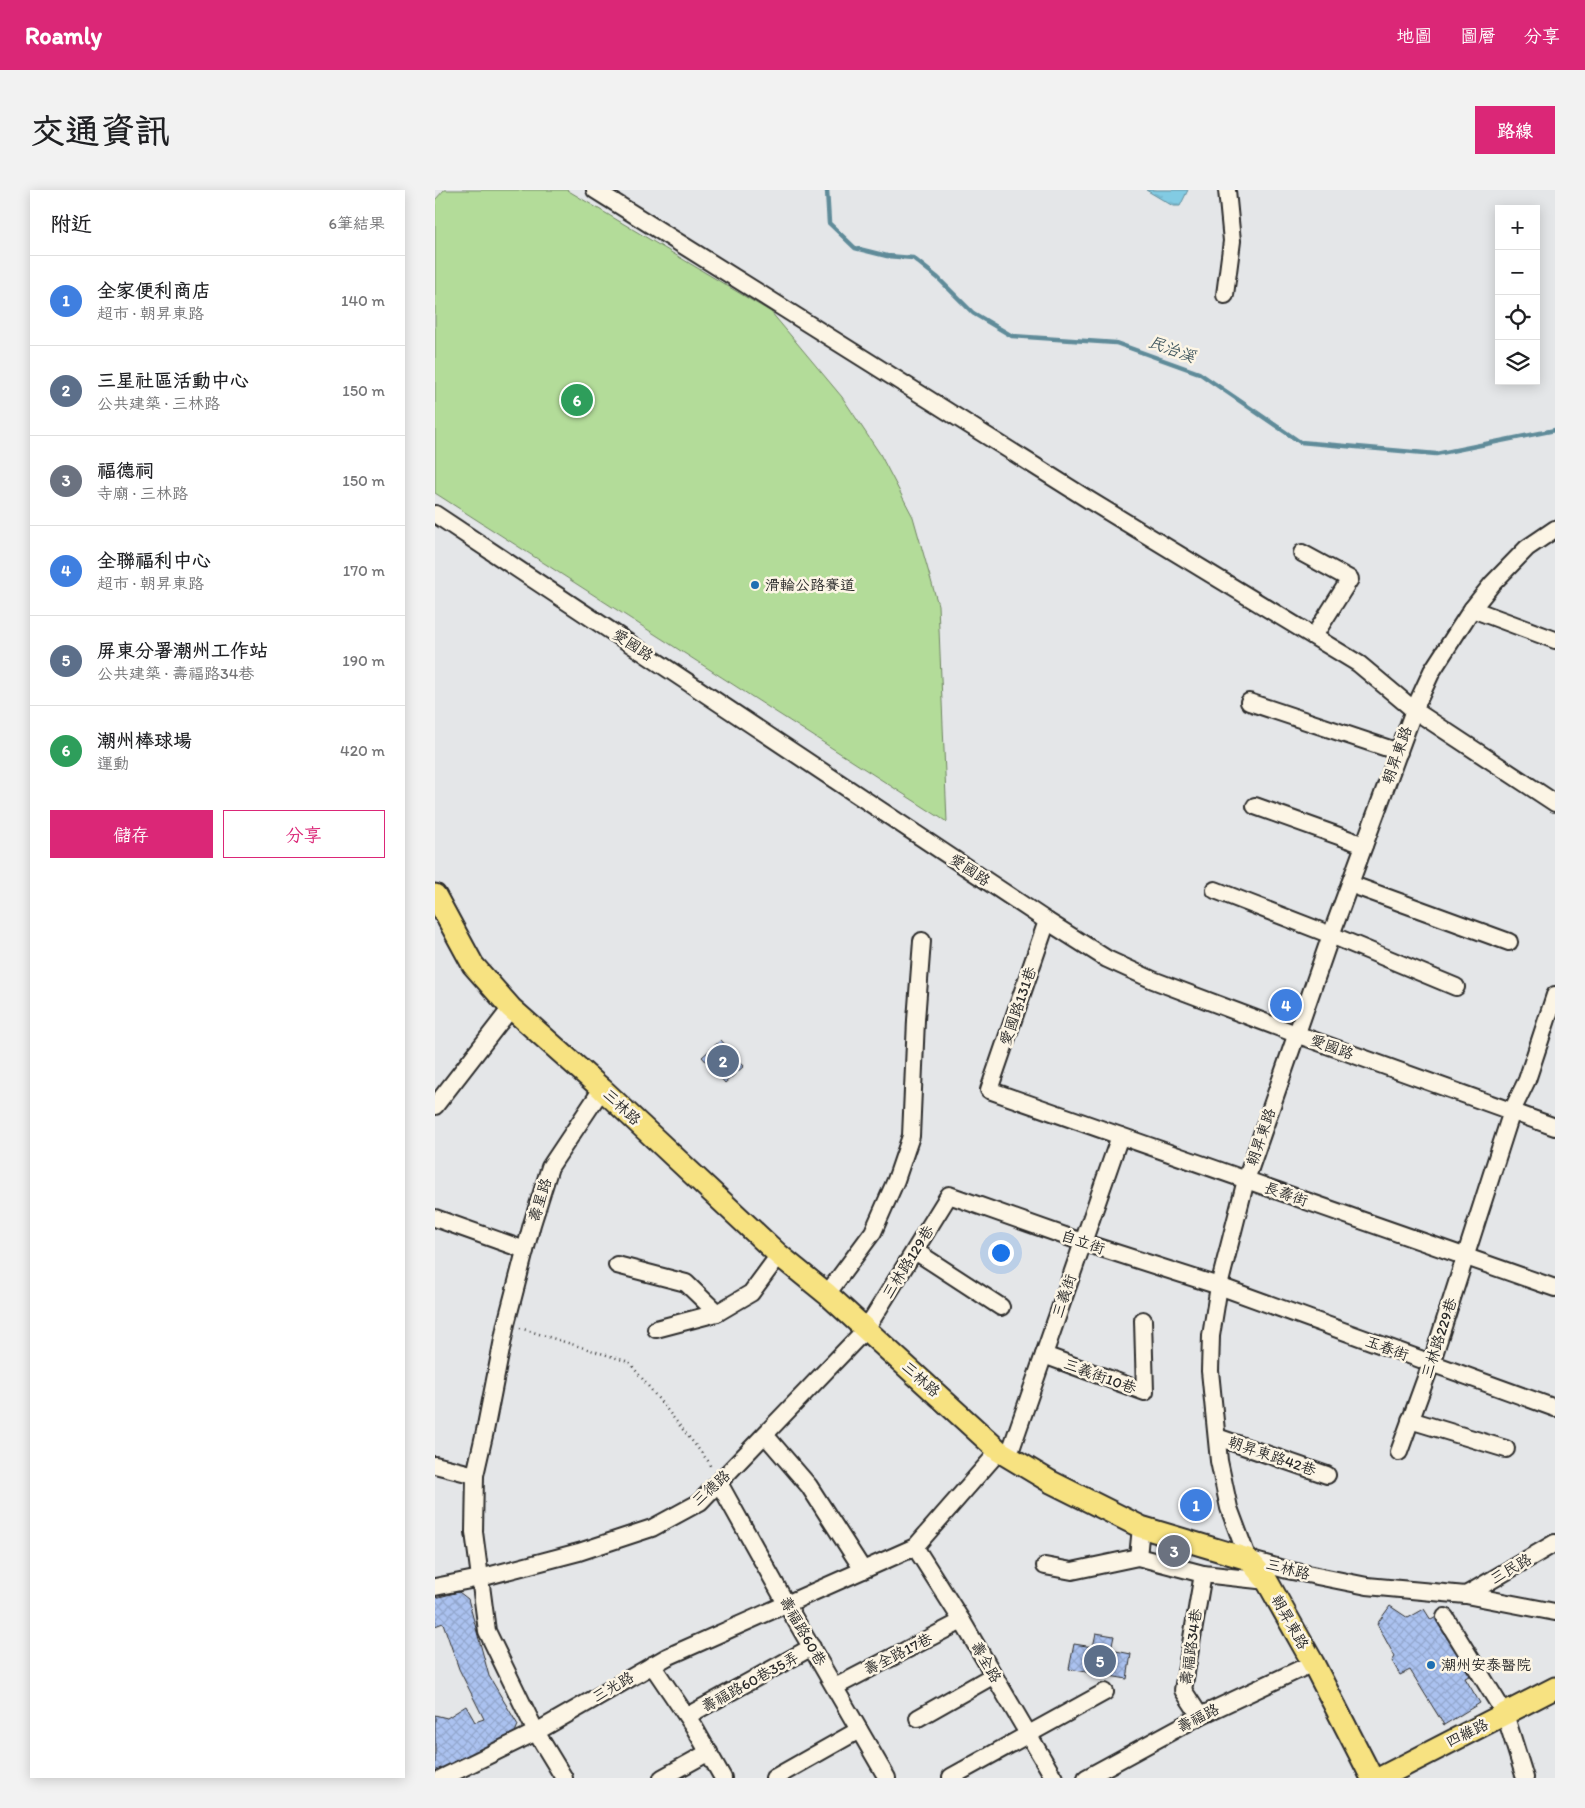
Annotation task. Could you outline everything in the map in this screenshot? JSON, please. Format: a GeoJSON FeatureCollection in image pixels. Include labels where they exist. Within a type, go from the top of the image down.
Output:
{"type":"FeatureCollection","features":[{"type":"Feature","properties":{"kind":"main road","name":"三林路"},"geometry":{"type":"LineString","coordinates":[[435,895],[473,965],[511,1008],[602,1088],[779,1254],[827,1294],[1004,1453],[1051,1482],[1141,1527],[1248,1559]]}},
{"type":"Feature","properties":{"kind":"main road","name":"朝昇東路"},"geometry":{"type":"LineString","coordinates":[[1248,1559],[1267,1581],[1313,1663],[1372,1778]]}},
{"type":"Feature","properties":{"kind":"main road","name":"四維路"},"geometry":{"type":"LineString","coordinates":[[1379,1778],[1555,1688]]}},
{"type":"Feature","properties":{"kind":"street"},"geometry":{"type":"LineString","coordinates":[[595,190],[1089,500],[1359,664],[1414,710],[1555,803]]}},
{"type":"Feature","properties":{"kind":"street"},"geometry":{"type":"LineString","coordinates":[[1225,296],[1232,241],[1227,190]]}},
{"type":"Feature","properties":{"kind":"street","name":"愛國路"},"geometry":{"type":"LineString","coordinates":[[435,514],[1047,922],[1107,959],[1153,980],[1296,1034],[1555,1127]]}},
{"type":"Feature","properties":{"kind":"street","name":"朝昇東路"},"geometry":{"type":"LineString","coordinates":[[1248,1559],[1229,1508],[1219,1460],[1210,1371],[1211,1336],[1219,1286],[1246,1180],[1331,935],[1414,710],[1432,671],[1472,609],[1492,584],[1527,548],[1555,529]]}},
{"type":"Feature","properties":{"kind":"street"},"geometry":{"type":"LineString","coordinates":[[1302,553],[1350,580],[1314,636]]}},
{"type":"Feature","properties":{"kind":"street"},"geometry":{"type":"LineString","coordinates":[[1472,609],[1555,640]]}},
{"type":"Feature","properties":{"kind":"street"},"geometry":{"type":"LineString","coordinates":[[1249,702],[1399,752]]}},
{"type":"Feature","properties":{"kind":"street"},"geometry":{"type":"LineString","coordinates":[[1255,806],[1364,845]]}},
{"type":"Feature","properties":{"kind":"street"},"geometry":{"type":"LineString","coordinates":[[1350,884],[1509,942]]}},
{"type":"Feature","properties":{"kind":"street"},"geometry":{"type":"LineString","coordinates":[[1215,890],[1331,935],[1456,987]]}},
{"type":"Feature","properties":{"kind":"street","name":"愛國路131巷"},"geometry":{"type":"LineString","coordinates":[[989,1090],[1047,922]]}},
{"type":"Feature","properties":{"kind":"street"},"geometry":{"type":"LineString","coordinates":[[827,1294],[873,1232],[896,1180],[911,1136],[916,1020],[922,941]]}},
{"type":"Feature","properties":{"kind":"street","name":"三林路229巷"},"geometry":{"type":"LineString","coordinates":[[1399,1452],[1431,1364],[1512,1111],[1527,1080],[1555,995]]}},
{"type":"Feature","properties":{"kind":"street"},"geometry":{"type":"LineString","coordinates":[[435,1106],[511,1008]]}},
{"type":"Feature","properties":{"kind":"street","name":"壽星路"},"geometry":{"type":"LineString","coordinates":[[506,1324],[525,1250],[550,1167],[602,1088]]}},
{"type":"Feature","properties":{"kind":"street","name":"長壽街"},"geometry":{"type":"LineString","coordinates":[[989,1090],[1555,1288]]}},
{"type":"Feature","properties":{"kind":"street","name":"三義街"},"geometry":{"type":"LineString","coordinates":[[1004,1453],[1043,1355],[1120,1136]]}},
{"type":"Feature","properties":{"kind":"street","name":"自立街"},"geometry":{"type":"LineString","coordinates":[[949,1195],[1083,1242],[1219,1286]]}},
{"type":"Feature","properties":{"kind":"street","name":"三林路129巷"},"geometry":{"type":"LineString","coordinates":[[866,1329],[949,1195]]}},
{"type":"Feature","properties":{"kind":"street"},"geometry":{"type":"LineString","coordinates":[[435,1218],[525,1250]]}},
{"type":"Feature","properties":{"kind":"street"},"geometry":{"type":"LineString","coordinates":[[915,1251],[1001,1307]]}},
{"type":"Feature","properties":{"kind":"street"},"geometry":{"type":"LineString","coordinates":[[656,1329],[717,1313],[751,1293],[779,1254]]}},
{"type":"Feature","properties":{"kind":"street"},"geometry":{"type":"LineString","coordinates":[[617,1265],[686,1283],[717,1313]]}},
{"type":"Feature","properties":{"kind":"street","name":"玉春街"},"geometry":{"type":"LineString","coordinates":[[1219,1286],[1555,1408]]}},
{"type":"Feature","properties":{"kind":"street","name":"三義街10巷"},"geometry":{"type":"LineString","coordinates":[[1043,1355],[1145,1392],[1143,1320]]}},
{"type":"Feature","properties":{"kind":"street"},"geometry":{"type":"LineString","coordinates":[[506,1324],[475,1475],[474,1532],[479,1578],[487,1631],[536,1732],[565,1778]]}},
{"type":"Feature","properties":{"kind":"street","name":"三德路"},"geometry":{"type":"LineString","coordinates":[[479,1578],[579,1552],[653,1528],[700,1502],[866,1329]]}},
{"type":"Feature","properties":{"kind":"street"},"geometry":{"type":"LineString","coordinates":[[1411,1420],[1506,1449]]}},
{"type":"Feature","properties":{"kind":"street"},"geometry":{"type":"LineString","coordinates":[[765,1435],[809,1486],[863,1570]]}},
{"type":"Feature","properties":{"kind":"street","name":"朝昇東路42巷"},"geometry":{"type":"LineString","coordinates":[[1217,1437],[1327,1475]]}},
{"type":"Feature","properties":{"kind":"street"},"geometry":{"type":"LineString","coordinates":[[787,1604],[915,1547],[1004,1453]]}},
{"type":"Feature","properties":{"kind":"street"},"geometry":{"type":"LineString","coordinates":[[435,1465],[475,1475]]}},
{"type":"Feature","properties":{"kind":"street","name":"壽福路60巷"},"geometry":{"type":"LineString","coordinates":[[719,1483],[887,1778]]}},
{"type":"Feature","properties":{"kind":"street"},"geometry":{"type":"LineString","coordinates":[[1138,1557],[1141,1527]]}},
{"type":"Feature","properties":{"kind":"street","name":"三民路"},"geometry":{"type":"LineString","coordinates":[[1466,1595],[1555,1544]]}},
{"type":"Feature","properties":{"kind":"street","name":"壽全路"},"geometry":{"type":"LineString","coordinates":[[915,1547],[962,1621],[1054,1778]]}},
{"type":"Feature","properties":{"kind":"street"},"geometry":{"type":"LineString","coordinates":[[1045,1566],[1072,1571],[1138,1557],[1203,1574],[1267,1581]]}},
{"type":"Feature","properties":{"kind":"street","name":"三林路"},"geometry":{"type":"LineString","coordinates":[[1248,1559],[1287,1570],[1367,1586],[1466,1595],[1555,1612]]}},
{"type":"Feature","properties":{"kind":"street","name":"壽福路34巷"},"geometry":{"type":"LineString","coordinates":[[1199,1716],[1183,1690],[1203,1574]]}},
{"type":"Feature","properties":{"kind":"street"},"geometry":{"type":"LineString","coordinates":[[435,1586],[479,1578]]}},
{"type":"Feature","properties":{"kind":"street","name":"三光路"},"geometry":{"type":"LineString","coordinates":[[442,1778],[536,1732],[667,1656],[787,1604]]}},
{"type":"Feature","properties":{"kind":"street"},"geometry":{"type":"LineString","coordinates":[[1445,1617],[1505,1714],[1525,1778]]}},
{"type":"Feature","properties":{"kind":"street","name":"壽全路17巷"},"geometry":{"type":"LineString","coordinates":[[835,1687],[962,1621]]}},
{"type":"Feature","properties":{"kind":"street","name":"壽福路60巷35弄"},"geometry":{"type":"LineString","coordinates":[[687,1716],[812,1648]]}},
{"type":"Feature","properties":{"kind":"street","name":"壽福路"},"geometry":{"type":"LineString","coordinates":[[1086,1778],[1199,1716],[1313,1663]]}},
{"type":"Feature","properties":{"kind":"street"},"geometry":{"type":"LineString","coordinates":[[651,1665],[687,1716],[723,1778]]}},
{"type":"Feature","properties":{"kind":"street"},"geometry":{"type":"LineString","coordinates":[[918,1718],[993,1675]]}},
{"type":"Feature","properties":{"kind":"street"},"geometry":{"type":"LineString","coordinates":[[951,1777],[1105,1692]]}},
{"type":"Feature","properties":{"kind":"street"},"geometry":{"type":"LineString","coordinates":[[774,1778],[859,1730]]}},
{"type":"Feature","properties":{"kind":"street"},"geometry":{"type":"LineString","coordinates":[[662,1778],[709,1752]]}},
{"type":"Feature","properties":{"kind":"path"},"geometry":{"type":"LineString","coordinates":[[506,1324],[629,1362],[708,1461],[719,1483]]}},
{"type":"Feature","properties":{"kind":"green space"},"geometry":{"type":"Polygon","coordinates":[[[444,190],[567,190],[771,312],[842,397],[880,454],[913,517],[938,605],[947,822],[435,493],[435,200],[444,190]]]}},
{"type":"Feature","properties":{"kind":"water"},"geometry":{"type":"Polygon","coordinates":[[[1146,190],[1188,190],[1180,206],[1173,206],[1146,190]]]}},
{"type":"Feature","properties":{"kind":"building"},"geometry":{"type":"Polygon","coordinates":[[[721,1040],[744,1066],[725,1083],[702,1057],[721,1040]]]}},
{"type":"Feature","properties":{"kind":"building"},"geometry":{"type":"Polygon","coordinates":[[[459,1592],[468,1599],[489,1676],[518,1725],[514,1735],[435,1775],[435,1715],[447,1718],[466,1706],[475,1722],[484,1719],[459,1669],[443,1623],[435,1626],[435,1598],[459,1592]]]}},
{"type":"Feature","properties":{"kind":"building","name":"潮州安泰醫院"},"geometry":{"type":"Polygon","coordinates":[[[1390,1606],[1408,1618],[1424,1609],[1431,1620],[1438,1616],[1473,1674],[1465,1678],[1480,1703],[1444,1725],[1410,1670],[1400,1675],[1392,1661],[1395,1657],[1377,1624],[1390,1606]]]}},
{"type":"Feature","properties":{"kind":"building"},"geometry":{"type":"Polygon","coordinates":[[[1096,1633],[1114,1636],[1111,1650],[1131,1654],[1127,1679],[1069,1669],[1074,1644],[1093,1647],[1096,1633]]]}},
{"type":"Feature","properties":{"kind":"waterway","name":"民治溪"},"geometry":{"type":"LineString","coordinates":[[827,190],[829,223],[855,248],[887,256],[913,258],[938,278],[973,313],[1012,336],[1116,343],[1199,373],[1300,442],[1436,454],[1555,430]]}},
{"type":"Feature","properties":{"kind":"place","name":"潮州棒球場"},"geometry":{"type":"Point","coordinates":[577,400]}},
{"type":"Feature","properties":{"kind":"place","name":"滑輪公路賽道"},"geometry":{"type":"Point","coordinates":[755,585]}},
{"type":"Feature","properties":{"kind":"place","name":"全聯福利中心"},"geometry":{"type":"Point","coordinates":[1286,1005]}},
{"type":"Feature","properties":{"kind":"place","name":"三星社區活動中心"},"geometry":{"type":"Point","coordinates":[723,1061]}},
{"type":"Feature","properties":{"kind":"place","name":"全家便利商店"},"geometry":{"type":"Point","coordinates":[1196,1505]}},
{"type":"Feature","properties":{"kind":"place","name":"福德祠"},"geometry":{"type":"Point","coordinates":[1174,1551]}},
{"type":"Feature","properties":{"kind":"place","name":"屏東分署潮州工作站"},"geometry":{"type":"Point","coordinates":[1100,1661]}},
{"type":"Feature","properties":{"kind":"place","name":"潮州安泰醫院"},"geometry":{"type":"Point","coordinates":[1431,1665]}}]}
